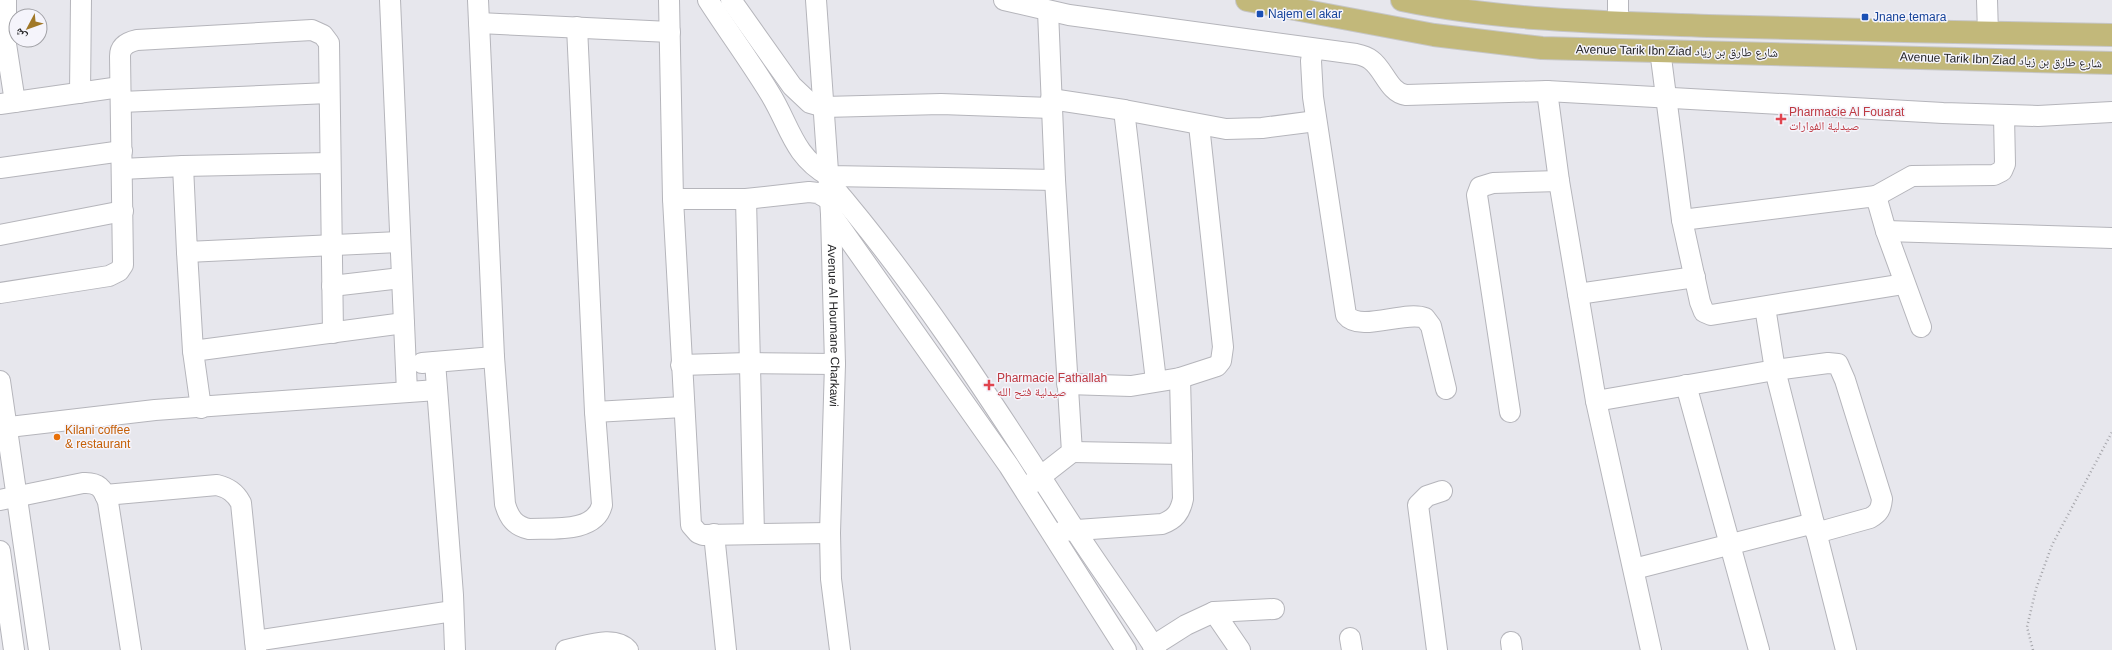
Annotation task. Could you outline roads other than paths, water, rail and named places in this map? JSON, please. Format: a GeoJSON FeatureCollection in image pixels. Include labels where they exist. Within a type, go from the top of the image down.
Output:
{"type":"FeatureCollection","features":[{"type":"Feature","properties":{"kind":"main road","name":"Avenue Tarik Ibn Ziad شارع طارق بن زياد"},"geometry":{"type":"LineString","coordinates":[[1247,0],[1391,28],[1493,44],[1577,50],[1660,50],[2112,63]]}},
{"type":"Feature","properties":{"kind":"main road","name":"Avenue Tarik Ibn Ziad شارع طارق بن زياد"},"geometry":{"type":"LineString","coordinates":[[1402,0],[1458,11],[1522,18],[1618,23],[2112,35]]}},
{"type":"Feature","properties":{"kind":"street"},"geometry":{"type":"LineString","coordinates":[[6,0],[8,103],[80,93],[329,93]]}},
{"type":"Feature","properties":{"kind":"street"},"geometry":{"type":"LineString","coordinates":[[80,93],[81,0]]}},
{"type":"Feature","properties":{"kind":"street"},"geometry":{"type":"LineString","coordinates":[[390,0],[399,242],[407,392]]}},
{"type":"Feature","properties":{"kind":"street"},"geometry":{"type":"LineString","coordinates":[[478,0],[494,357],[505,504],[508,514],[520,527],[529,529],[579,526],[588,524],[600,513],[602,504],[595,412],[577,27]]}},
{"type":"Feature","properties":{"kind":"street"},"geometry":{"type":"LineString","coordinates":[[670,0],[673,198],[689,519],[691,525],[698,533],[830,533]]}},
{"type":"Feature","properties":{"kind":"street"},"geometry":{"type":"LineString","coordinates":[[708,0],[771,94],[801,153],[814,168],[1024,489],[1126,650]]}},
{"type":"Feature","properties":{"kind":"street"},"geometry":{"type":"LineString","coordinates":[[731,0],[792,86],[810,103],[824,108],[941,104],[1051,103],[1124,110],[1226,129],[1255,128],[1316,121]]}},
{"type":"Feature","properties":{"kind":"street","name":"Avenue Al Houmane Charkawi"},"geometry":{"type":"LineString","coordinates":[[816,0],[830,193],[835,364],[830,533],[831,579],[840,650]]}},
{"type":"Feature","properties":{"kind":"street"},"geometry":{"type":"LineString","coordinates":[[1004,0],[1048,11],[1364,56],[1375,64],[1393,87],[1403,95],[1547,91],[2004,116],[2112,112]]}},
{"type":"Feature","properties":{"kind":"street"},"geometry":{"type":"LineString","coordinates":[[1618,0],[1618,23]]}},
{"type":"Feature","properties":{"kind":"street"},"geometry":{"type":"LineString","coordinates":[[1987,0],[1988,33]]}},
{"type":"Feature","properties":{"kind":"street"},"geometry":{"type":"LineString","coordinates":[[1048,11],[1055,180],[1072,452]]}},
{"type":"Feature","properties":{"kind":"street"},"geometry":{"type":"LineString","coordinates":[[479,23],[670,32]]}},
{"type":"Feature","properties":{"kind":"street"},"geometry":{"type":"LineString","coordinates":[[0,293],[109,276],[119,271],[124,259],[120,51],[132,42],[312,30],[323,35],[329,43],[333,333]]}},
{"type":"Feature","properties":{"kind":"street"},"geometry":{"type":"LineString","coordinates":[[1313,49],[1311,76],[1316,121],[1322,144],[1346,315],[1353,320],[1362,322],[1416,316],[1425,318],[1431,326],[1446,389]]}},
{"type":"Feature","properties":{"kind":"street"},"geometry":{"type":"LineString","coordinates":[[1660,50],[1682,220],[1702,309],[1708,314],[1765,307],[1904,284]]}},
{"type":"Feature","properties":{"kind":"street"},"geometry":{"type":"LineString","coordinates":[[1547,91],[1559,181],[1596,401],[1651,650]]}},
{"type":"Feature","properties":{"kind":"street"},"geometry":{"type":"LineString","coordinates":[[1124,110],[1156,381]]}},
{"type":"Feature","properties":{"kind":"street"},"geometry":{"type":"LineString","coordinates":[[1682,220],[1876,196],[1912,176],[1971,177],[1998,174],[2004,169],[2005,164],[2004,116]]}},
{"type":"Feature","properties":{"kind":"street"},"geometry":{"type":"LineString","coordinates":[[1067,384],[1131,386],[1180,378],[1217,366],[1223,354],[1199,125]]}},
{"type":"Feature","properties":{"kind":"street"},"geometry":{"type":"LineString","coordinates":[[0,168],[122,160],[183,166],[330,163]]}},
{"type":"Feature","properties":{"kind":"street"},"geometry":{"type":"LineString","coordinates":[[183,166],[193,351],[201,408]]}},
{"type":"Feature","properties":{"kind":"street"},"geometry":{"type":"LineString","coordinates":[[673,198],[746,198],[810,192],[825,196],[830,193],[1055,180]]}},
{"type":"Feature","properties":{"kind":"street"},"geometry":{"type":"LineString","coordinates":[[1510,412],[1478,207],[1477,192],[1482,186],[1493,183],[1559,181]]}},
{"type":"Feature","properties":{"kind":"street"},"geometry":{"type":"LineString","coordinates":[[830,193],[858,215],[956,349],[1041,476],[1074,530],[1155,648],[1186,625],[1214,612],[1274,609]]}},
{"type":"Feature","properties":{"kind":"street"},"geometry":{"type":"LineString","coordinates":[[1876,196],[1904,284],[1921,328]]}},
{"type":"Feature","properties":{"kind":"street"},"geometry":{"type":"LineString","coordinates":[[746,198],[754,534]]}},
{"type":"Feature","properties":{"kind":"street"},"geometry":{"type":"LineString","coordinates":[[0,235],[123,211]]}},
{"type":"Feature","properties":{"kind":"street"},"geometry":{"type":"LineString","coordinates":[[1886,231],[2112,238]]}},
{"type":"Feature","properties":{"kind":"street"},"geometry":{"type":"LineString","coordinates":[[187,252],[399,242]]}},
{"type":"Feature","properties":{"kind":"street"},"geometry":{"type":"LineString","coordinates":[[1578,294],[1695,277]]}},
{"type":"Feature","properties":{"kind":"street"},"geometry":{"type":"LineString","coordinates":[[332,286],[401,278]]}},
{"type":"Feature","properties":{"kind":"street"},"geometry":{"type":"LineString","coordinates":[[1765,307],[1775,370],[1846,650]]}},
{"type":"Feature","properties":{"kind":"street"},"geometry":{"type":"LineString","coordinates":[[193,351],[404,323]]}},
{"type":"Feature","properties":{"kind":"street"},"geometry":{"type":"LineString","coordinates":[[406,365],[494,357]]}},
{"type":"Feature","properties":{"kind":"street"},"geometry":{"type":"LineString","coordinates":[[435,362],[455,650]]}},
{"type":"Feature","properties":{"kind":"street"},"geometry":{"type":"LineString","coordinates":[[681,365],[749,363],[835,364]]}},
{"type":"Feature","properties":{"kind":"street"},"geometry":{"type":"LineString","coordinates":[[1596,401],[1775,370],[1822,363],[1838,364],[1845,380],[1882,499],[1882,507],[1878,513],[1870,518],[1729,544],[1634,568]]}},
{"type":"Feature","properties":{"kind":"street"},"geometry":{"type":"LineString","coordinates":[[1051,532],[1162,524],[1175,517],[1180,512],[1182,499],[1182,454],[1180,378]]}},
{"type":"Feature","properties":{"kind":"street"},"geometry":{"type":"LineString","coordinates":[[0,381],[9,499],[39,650]]}},
{"type":"Feature","properties":{"kind":"street"},"geometry":{"type":"LineString","coordinates":[[1686,385],[1759,650]]}},
{"type":"Feature","properties":{"kind":"street"},"geometry":{"type":"LineString","coordinates":[[3,419],[116,414],[437,390]]}},
{"type":"Feature","properties":{"kind":"street"},"geometry":{"type":"LineString","coordinates":[[595,412],[683,407]]}},
{"type":"Feature","properties":{"kind":"street"},"geometry":{"type":"LineString","coordinates":[[1024,489],[1072,452],[1182,454]]}},
{"type":"Feature","properties":{"kind":"street"},"geometry":{"type":"LineString","coordinates":[[9,499],[90,483],[100,485],[106,495],[131,650]]}},
{"type":"Feature","properties":{"kind":"street"},"geometry":{"type":"LineString","coordinates":[[106,495],[217,485],[228,488],[237,496],[241,503],[256,646],[453,610]]}},
{"type":"Feature","properties":{"kind":"street"},"geometry":{"type":"LineString","coordinates":[[1437,650],[1418,505],[1427,496],[1442,491]]}},
{"type":"Feature","properties":{"kind":"street"},"geometry":{"type":"LineString","coordinates":[[714,534],[726,650]]}},
{"type":"Feature","properties":{"kind":"street"},"geometry":{"type":"LineString","coordinates":[[0,551],[14,650]]}},
{"type":"Feature","properties":{"kind":"street"},"geometry":{"type":"LineString","coordinates":[[1214,612],[1240,650]]}},
{"type":"Feature","properties":{"kind":"street"},"geometry":{"type":"LineString","coordinates":[[566,650],[612,642],[624,646],[628,650]]}},
{"type":"Feature","properties":{"kind":"place","name":"Najem el akar"},"geometry":{"type":"Point","coordinates":[1260,14]}},
{"type":"Feature","properties":{"kind":"place","name":"Jnane temara"},"geometry":{"type":"Point","coordinates":[1865,17]}},
{"type":"Feature","properties":{"kind":"place","name":"Pharmacie Al Fouarat صيدلية الفوارات"},"geometry":{"type":"Point","coordinates":[1781,119]}},
{"type":"Feature","properties":{"kind":"place","name":"Pharmacie Fathallah صيدلية فتح الله"},"geometry":{"type":"Point","coordinates":[989,385]}},
{"type":"Feature","properties":{"kind":"place","name":"Kilani coffee & restaurant"},"geometry":{"type":"Point","coordinates":[57,437]}}]}
